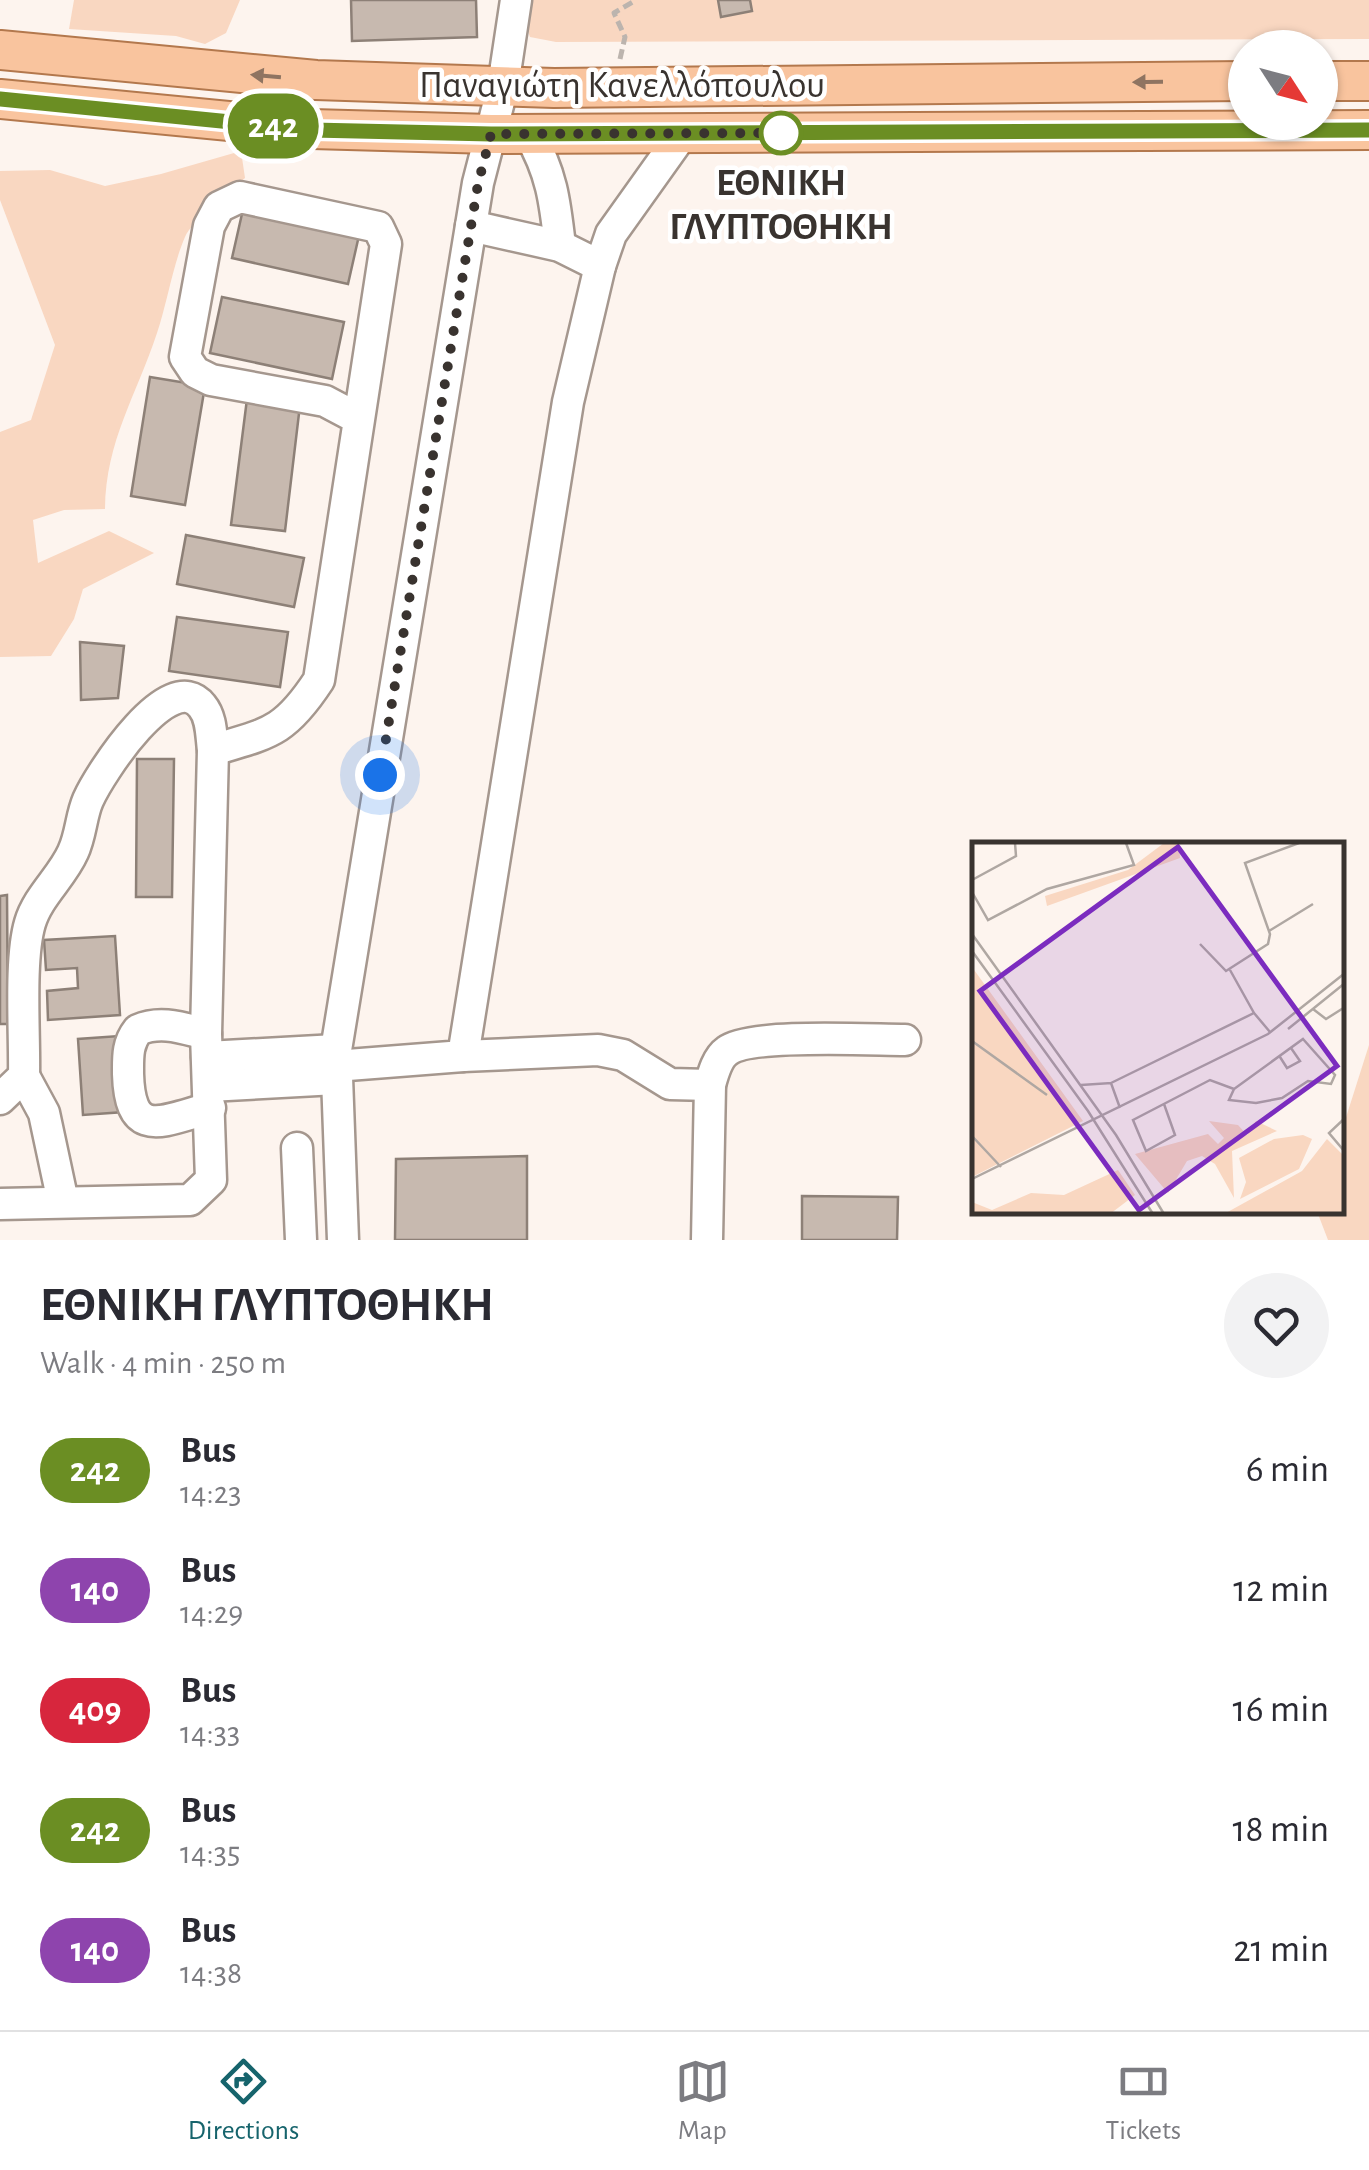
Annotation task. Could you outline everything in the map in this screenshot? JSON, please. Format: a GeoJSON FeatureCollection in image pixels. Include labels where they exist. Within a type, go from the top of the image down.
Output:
{"type":"FeatureCollection","features":[{"type":"Feature","properties":{"kind":"main road","name":"Παναγιώτη Κανελλόπουλου"},"geometry":{"type":"LineString","coordinates":[[0,50],[316,80],[580,88],[1228,81]]}},
{"type":"Feature","properties":{"kind":"main road"},"geometry":{"type":"LineString","coordinates":[[1338,80],[1369,81]]}},
{"type":"Feature","properties":{"kind":"main road","name":"Παναγιώτη Κανελλόπουλου"},"geometry":{"type":"LineString","coordinates":[[0,99],[312,130],[491,134],[1369,130]]}},
{"type":"Feature","properties":{"kind":"street"},"geometry":{"type":"LineString","coordinates":[[343,1240],[336,1065],[471,226],[503,86],[516,0]]}},
{"type":"Feature","properties":{"kind":"street"},"geometry":{"type":"LineString","coordinates":[[463,1056],[568,402],[600,266],[610,234],[683,133]]}},
{"type":"Feature","properties":{"kind":"street"},"geometry":{"type":"LineString","coordinates":[[529,134],[543,158],[554,190],[560,246]]}},
{"type":"Feature","properties":{"kind":"street"},"geometry":{"type":"LineString","coordinates":[[212,750],[267,733],[298,713],[318,680],[359,419],[386,244],[378,227],[240,198],[220,208],[209,226],[185,357],[194,372],[211,380],[325,401],[359,419]]}},
{"type":"Feature","properties":{"kind":"street"},"geometry":{"type":"LineString","coordinates":[[471,226],[560,246],[600,266]]}},
{"type":"Feature","properties":{"kind":"street"},"geometry":{"type":"LineString","coordinates":[[0,1204],[190,1200],[211,1180],[208,1071],[212,750],[209,719],[202,705],[189,696],[162,702],[126,742],[88,800],[74,850],[30,922],[26,944],[24,1076],[44,1112],[63,1202]]}},
{"type":"Feature","properties":{"kind":"street"},"geometry":{"type":"LineString","coordinates":[[707,1240],[710,1085],[716,1066],[727,1051],[752,1042],[905,1040]]}},
{"type":"Feature","properties":{"kind":"street"},"geometry":{"type":"LineString","coordinates":[[208,1071],[598,1050],[623,1055],[670,1084],[710,1085]]}},
{"type":"Feature","properties":{"kind":"street"},"geometry":{"type":"LineString","coordinates":[[0,1099],[24,1076]]}},
{"type":"Feature","properties":{"kind":"street"},"geometry":{"type":"LineString","coordinates":[[297,1148],[302,1240]]}},
{"type":"Feature","properties":{"kind":"path"},"geometry":{"type":"LineString","coordinates":[[618,67],[626,36],[614,13],[636,0]]}},
{"type":"Feature","properties":{"kind":"shaded area"},"geometry":{"type":"Polygon","coordinates":[[[74,0],[240,0],[226,33],[205,44],[176,36],[69,29],[74,0]]]}},
{"type":"Feature","properties":{"kind":"shaded area"},"geometry":{"type":"Polygon","coordinates":[[[529,0],[1369,0],[1369,39],[1338,39],[1338,30],[1228,30],[1228,40],[556,42],[530,37],[526,26],[529,0]]]}},
{"type":"Feature","properties":{"kind":"shaded area"},"geometry":{"type":"Polygon","coordinates":[[[241,151],[245,178],[212,206],[185,237],[157,333],[116,440],[105,509],[64,510],[33,520],[38,563],[109,531],[154,553],[83,589],[74,619],[51,656],[0,657],[0,432],[31,420],[55,345],[0,200],[0,171],[50,170],[105,186],[241,151]]]}},
{"type":"Feature","properties":{"kind":"shaded area"},"geometry":{"type":"Polygon","coordinates":[[[1369,1045],[1369,1240],[1328,1240],[1318,1215],[1344,1215],[1344,1124],[1369,1045]]]}},
{"type":"Feature","properties":{"kind":"building"},"geometry":{"type":"Polygon","coordinates":[[[351,0],[476,0],[477,37],[352,41],[351,0]]]}},
{"type":"Feature","properties":{"kind":"building"},"geometry":{"type":"Polygon","coordinates":[[[718,0],[750,0],[752,11],[721,17],[718,0]]]}},
{"type":"Feature","properties":{"kind":"building"},"geometry":{"type":"Polygon","coordinates":[[[244,205],[360,231],[348,284],[232,258],[244,205]]]}},
{"type":"Feature","properties":{"kind":"building"},"geometry":{"type":"Polygon","coordinates":[[[222,297],[344,322],[332,379],[210,353],[222,297]]]}},
{"type":"Feature","properties":{"kind":"building"},"geometry":{"type":"Polygon","coordinates":[[[150,377],[205,386],[185,505],[131,496],[150,377]]]}},
{"type":"Feature","properties":{"kind":"building"},"geometry":{"type":"Polygon","coordinates":[[[247,399],[300,405],[285,531],[231,525],[247,399]]]}},
{"type":"Feature","properties":{"kind":"building"},"geometry":{"type":"Polygon","coordinates":[[[186,535],[304,558],[294,607],[177,584],[186,535]]]}},
{"type":"Feature","properties":{"kind":"building"},"geometry":{"type":"Polygon","coordinates":[[[177,617],[288,632],[280,687],[169,671],[177,617]]]}},
{"type":"Feature","properties":{"kind":"building"},"geometry":{"type":"Polygon","coordinates":[[[80,642],[124,646],[118,698],[81,700],[80,642]]]}},
{"type":"Feature","properties":{"kind":"building"},"geometry":{"type":"Polygon","coordinates":[[[137,759],[174,759],[172,897],[136,897],[137,759]]]}},
{"type":"Feature","properties":{"kind":"building"},"geometry":{"type":"Polygon","coordinates":[[[7,895],[8,1024],[0,1024],[0,896],[7,895]]]}},
{"type":"Feature","properties":{"kind":"building"},"geometry":{"type":"Polygon","coordinates":[[[115,936],[120,1015],[48,1020],[47,991],[78,988],[77,968],[46,970],[44,940],[115,936]]]}},
{"type":"Feature","properties":{"kind":"building"},"geometry":{"type":"Polygon","coordinates":[[[119,1036],[124,1112],[83,1115],[78,1039],[119,1036]]]}},
{"type":"Feature","properties":{"kind":"building"},"geometry":{"type":"Polygon","coordinates":[[[527,1156],[527,1240],[395,1240],[396,1159],[527,1156]]]}},
{"type":"Feature","properties":{"kind":"building"},"geometry":{"type":"Polygon","coordinates":[[[802,1196],[898,1197],[897,1240],[802,1240],[802,1196]]]}},
{"type":"Feature","properties":{"kind":"bus line","name":"242"},"geometry":{"type":"LineString","coordinates":[[0,99],[312,130],[373,132],[1369,130]]}},
{"type":"Feature","properties":{"kind":"place","name":"ΕΘΝΙΚΗ ΓΛΥΠΤΟΘΗΚΗ"},"geometry":{"type":"Point","coordinates":[781,133]}},
{"type":"Feature","properties":{"kind":"route"},"geometry":{"type":"LineString","coordinates":[[380,775],[478,184],[491,134],[781,133]]}}]}
